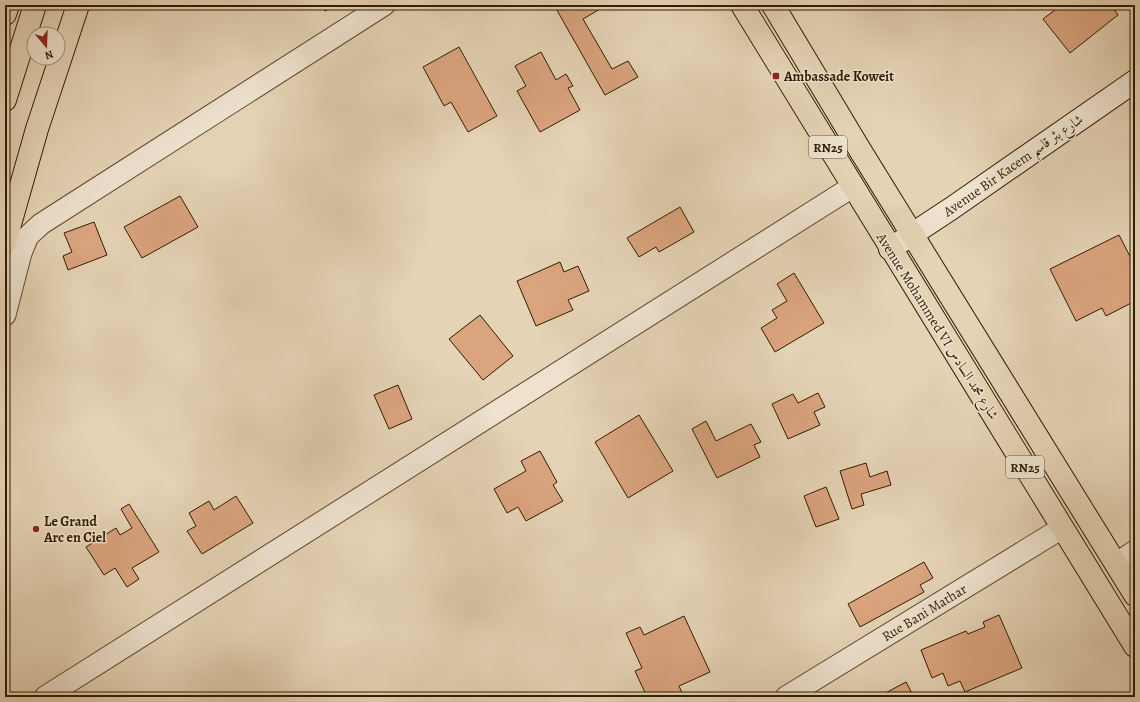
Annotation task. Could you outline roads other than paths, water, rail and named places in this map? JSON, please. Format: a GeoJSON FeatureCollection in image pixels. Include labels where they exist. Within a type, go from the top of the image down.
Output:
{"type":"FeatureCollection","features":[{"type":"Feature","properties":{"kind":"main road"},"geometry":{"type":"LineString","coordinates":[[5,14],[8,5]]}},
{"type":"Feature","properties":{"kind":"main road"},"geometry":{"type":"LineString","coordinates":[[5,100],[35,5]]}},
{"type":"Feature","properties":{"kind":"main road"},"geometry":{"type":"LineString","coordinates":[[5,242],[37,129],[78,5]]}},
{"type":"Feature","properties":{"kind":"main road","name":"Avenue Mohammed VI شارع محمد السادس"},"geometry":{"type":"LineString","coordinates":[[742,5],[890,249],[1135,646]]}},
{"type":"Feature","properties":{"kind":"main road","name":"Avenue Mohammed VI شارع محمد السادس"},"geometry":{"type":"LineString","coordinates":[[773,5],[1135,594]]}},
{"type":"Feature","properties":{"kind":"street"},"geometry":{"type":"LineString","coordinates":[[5,315],[21,253],[28,236],[41,224],[384,5]]}},
{"type":"Feature","properties":{"kind":"street","name":"Avenue Bir Kacem شارع بئر قاسم"},"geometry":{"type":"LineString","coordinates":[[890,249],[1135,81]]}},
{"type":"Feature","properties":{"kind":"street"},"geometry":{"type":"LineString","coordinates":[[45,697],[852,186]]}},
{"type":"Feature","properties":{"kind":"street","name":"Rue Bani Mathar"},"geometry":{"type":"LineString","coordinates":[[786,697],[1062,528]]}},
{"type":"Feature","properties":{"kind":"street"},"geometry":{"type":"LineString","coordinates":[[1116,564],[1135,551]]}},
{"type":"Feature","properties":{"kind":"place","name":"Ambassade Koweit"},"geometry":{"type":"Point","coordinates":[776,76]}},
{"type":"Feature","properties":{"kind":"place","name":"Le Grand Arc en Ciel"},"geometry":{"type":"Point","coordinates":[36,529]}}]}
